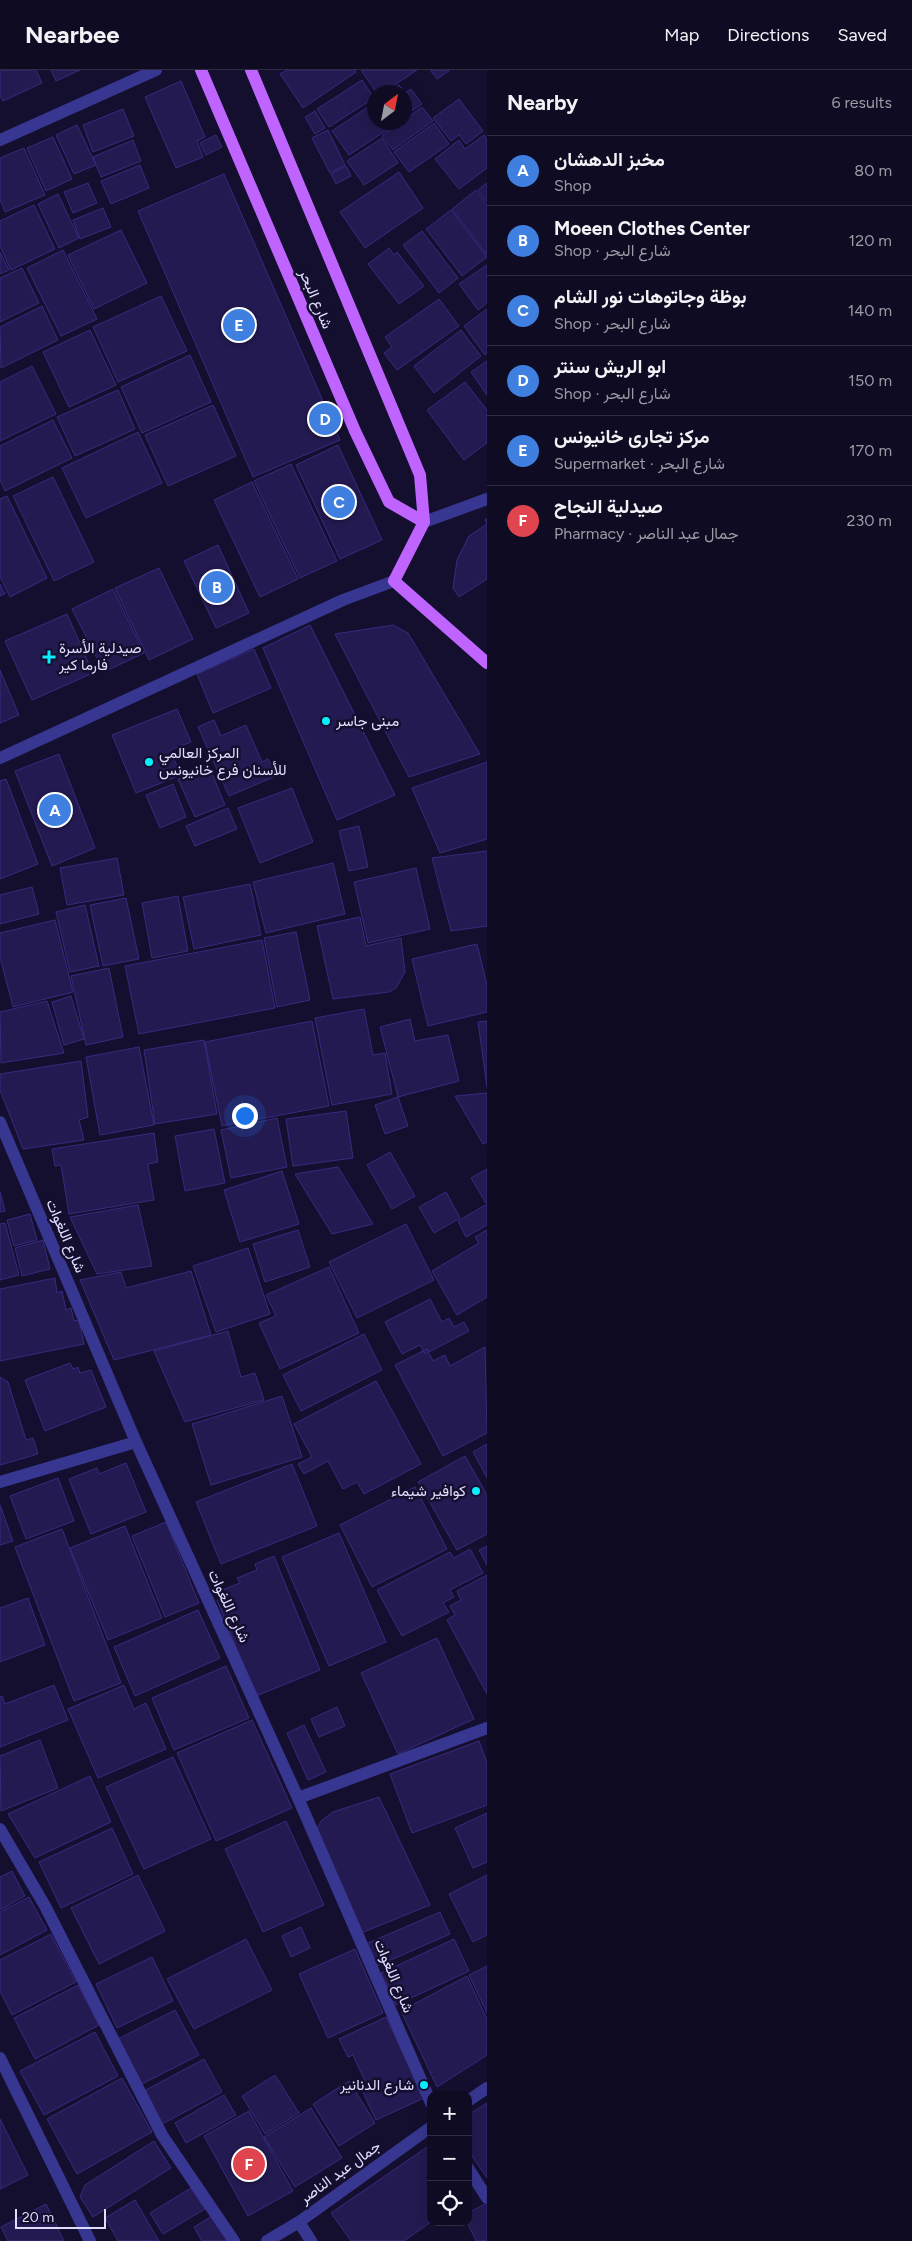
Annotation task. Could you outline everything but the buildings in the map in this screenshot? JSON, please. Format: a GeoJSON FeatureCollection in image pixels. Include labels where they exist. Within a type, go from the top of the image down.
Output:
{"type":"FeatureCollection","features":[{"type":"Feature","properties":{"kind":"main road","name":"شارع البحر"},"geometry":{"type":"LineString","coordinates":[[201,70],[351,422],[389,502],[424,522]]}},
{"type":"Feature","properties":{"kind":"main road","name":"شارع البحر"},"geometry":{"type":"LineString","coordinates":[[251,70],[420,475],[424,522]]}},
{"type":"Feature","properties":{"kind":"main road"},"geometry":{"type":"LineString","coordinates":[[424,522],[394,581],[487,663]]}},
{"type":"Feature","properties":{"kind":"street"},"geometry":{"type":"LineString","coordinates":[[0,140],[156,70]]}},
{"type":"Feature","properties":{"kind":"street"},"geometry":{"type":"LineString","coordinates":[[424,522],[487,498]]}},
{"type":"Feature","properties":{"kind":"street"},"geometry":{"type":"LineString","coordinates":[[0,758],[343,600],[394,581]]}},
{"type":"Feature","properties":{"kind":"street","name":"شارع اللغوات"},"geometry":{"type":"LineString","coordinates":[[0,1122],[136,1442],[298,1798],[427,2094]]}},
{"type":"Feature","properties":{"kind":"street"},"geometry":{"type":"LineString","coordinates":[[0,1482],[136,1442]]}},
{"type":"Feature","properties":{"kind":"street"},"geometry":{"type":"LineString","coordinates":[[298,1798],[487,1728]]}},
{"type":"Feature","properties":{"kind":"street"},"geometry":{"type":"LineString","coordinates":[[0,1829],[46,1906],[162,2135],[234,2241]]}},
{"type":"Feature","properties":{"kind":"street"},"geometry":{"type":"LineString","coordinates":[[0,2058],[90,2241]]}},
{"type":"Feature","properties":{"kind":"street"},"geometry":{"type":"LineString","coordinates":[[472,2098],[487,2088]]}},
{"type":"Feature","properties":{"kind":"street","name":"جمال عبد الناصر"},"geometry":{"type":"LineString","coordinates":[[267,2241],[299,2222],[427,2129]]}},
{"type":"Feature","properties":{"kind":"street"},"geometry":{"type":"LineString","coordinates":[[472,2174],[487,2198]]}},
{"type":"Feature","properties":{"kind":"street"},"geometry":{"type":"LineString","coordinates":[[299,2222],[311,2241]]}},
{"type":"Feature","properties":{"kind":"place","name":"مركز تجارى خانيونس"},"geometry":{"type":"Point","coordinates":[239,325]}},
{"type":"Feature","properties":{"kind":"place","name":"ابو الريش سنتر"},"geometry":{"type":"Point","coordinates":[325,419]}},
{"type":"Feature","properties":{"kind":"place","name":"بوظة وجاتوهات نور الشام"},"geometry":{"type":"Point","coordinates":[339,502]}},
{"type":"Feature","properties":{"kind":"place","name":"Moeen Clothes Center"},"geometry":{"type":"Point","coordinates":[217,587]}},
{"type":"Feature","properties":{"kind":"place","name":"صيدلية الأسرة فارما كير"},"geometry":{"type":"Point","coordinates":[49,657]}},
{"type":"Feature","properties":{"kind":"place","name":"مبنى جاسر"},"geometry":{"type":"Point","coordinates":[326,721]}},
{"type":"Feature","properties":{"kind":"place","name":"المركز العالمي للأسنان فرع خانيونس"},"geometry":{"type":"Point","coordinates":[149,762]}},
{"type":"Feature","properties":{"kind":"place","name":"مخبز الدهشان"},"geometry":{"type":"Point","coordinates":[55,810]}},
{"type":"Feature","properties":{"kind":"place","name":"كوافير شيماء"},"geometry":{"type":"Point","coordinates":[476,1491]}},
{"type":"Feature","properties":{"kind":"place","name":"شارع الدنانير"},"geometry":{"type":"Point","coordinates":[424,2085]}},
{"type":"Feature","properties":{"kind":"place","name":"صيدلية النجاح"},"geometry":{"type":"Point","coordinates":[249,2164]}}]}
